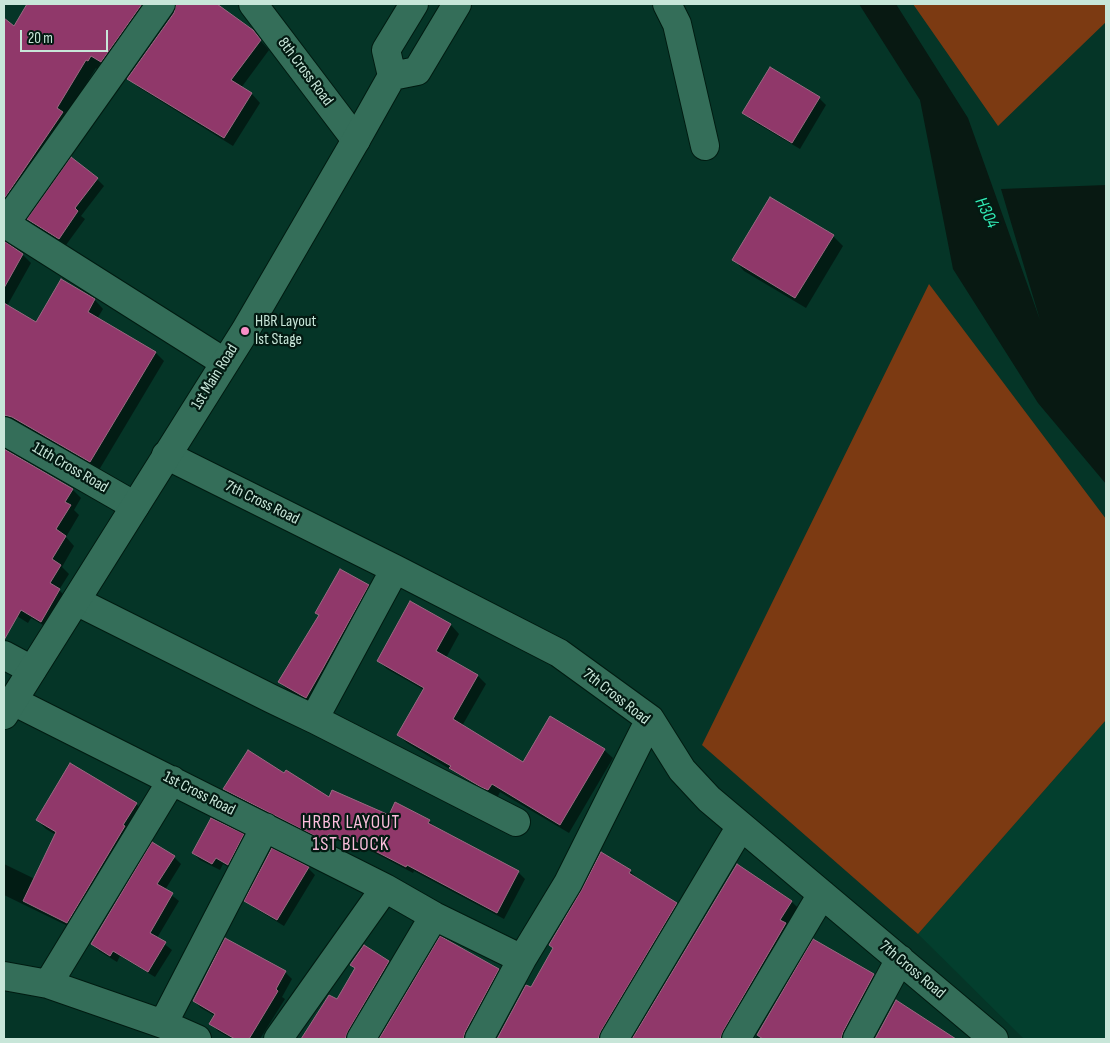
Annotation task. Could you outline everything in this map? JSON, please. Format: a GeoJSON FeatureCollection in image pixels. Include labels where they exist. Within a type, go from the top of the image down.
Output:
{"type":"FeatureCollection","features":[{"type":"Feature","properties":{"kind":"street"},"geometry":{"type":"LineString","coordinates":[[161,4],[5,224],[224,362]]}},
{"type":"Feature","properties":{"kind":"street","name":"8th Cross Road"},"geometry":{"type":"LineString","coordinates":[[253,4],[356,140]]}},
{"type":"Feature","properties":{"kind":"street"},"geometry":{"type":"LineString","coordinates":[[414,4],[386,50],[392,76],[417,71],[457,4]]}},
{"type":"Feature","properties":{"kind":"street"},"geometry":{"type":"LineString","coordinates":[[667,4],[677,24],[705,146]]}},
{"type":"Feature","properties":{"kind":"street","name":"1st Main Road"},"geometry":{"type":"LineString","coordinates":[[8,708],[245,331],[392,76]]}},
{"type":"Feature","properties":{"kind":"street","name":"11th Cross Road"},"geometry":{"type":"LineString","coordinates":[[4,431],[135,506]]}},
{"type":"Feature","properties":{"kind":"street","name":"7th Cross Road"},"geometry":{"type":"LineString","coordinates":[[166,455],[559,653],[650,719],[682,770],[709,799],[900,959],[992,1039]]}},
{"type":"Feature","properties":{"kind":"street"},"geometry":{"type":"LineString","coordinates":[[314,719],[395,569]]}},
{"type":"Feature","properties":{"kind":"street"},"geometry":{"type":"LineString","coordinates":[[76,600],[516,822]]}},
{"type":"Feature","properties":{"kind":"street"},"geometry":{"type":"LineString","coordinates":[[4,655],[32,670]]}},
{"type":"Feature","properties":{"kind":"street","name":"1st Cross Road"},"geometry":{"type":"LineString","coordinates":[[8,708],[172,780],[385,888],[434,916],[522,959]]}},
{"type":"Feature","properties":{"kind":"street"},"geometry":{"type":"LineString","coordinates":[[479,1039],[522,959],[568,882],[650,719]]}},
{"type":"Feature","properties":{"kind":"street"},"geometry":{"type":"LineString","coordinates":[[48,984],[172,780]]}},
{"type":"Feature","properties":{"kind":"street"},"geometry":{"type":"LineString","coordinates":[[614,1039],[741,826]]}},
{"type":"Feature","properties":{"kind":"street"},"geometry":{"type":"LineString","coordinates":[[163,1024],[265,827]]}},
{"type":"Feature","properties":{"kind":"street"},"geometry":{"type":"LineString","coordinates":[[278,1039],[385,888]]}},
{"type":"Feature","properties":{"kind":"street"},"geometry":{"type":"LineString","coordinates":[[736,1039],[822,894]]}},
{"type":"Feature","properties":{"kind":"street"},"geometry":{"type":"LineString","coordinates":[[361,1039],[434,916]]}},
{"type":"Feature","properties":{"kind":"street"},"geometry":{"type":"LineString","coordinates":[[856,1039],[900,959]]}},
{"type":"Feature","properties":{"kind":"street"},"geometry":{"type":"LineString","coordinates":[[4,976],[48,984],[163,1024],[197,1039]]}},
{"type":"Feature","properties":{"kind":"shaded area"},"geometry":{"type":"Polygon","coordinates":[[[913,4],[1106,4],[1106,22],[998,126],[913,4]]]}},
{"type":"Feature","properties":{"kind":"shaded area"},"geometry":{"type":"Polygon","coordinates":[[[929,284],[1106,519],[1106,720],[918,934],[702,745],[929,284]]]}},
{"type":"Feature","properties":{"kind":"shaded area"},"geometry":{"type":"Polygon","coordinates":[[[1106,720],[1106,1039],[1024,1039],[918,934],[1106,720]]]}},
{"type":"Feature","properties":{"kind":"water","name":"H304"},"geometry":{"type":"Polygon","coordinates":[[[859,4],[896,4],[968,118],[1040,320],[1001,189],[1106,185],[1106,484],[1038,403],[953,269],[920,100],[859,4]]]}},
{"type":"Feature","properties":{"kind":"building"},"geometry":{"type":"Polygon","coordinates":[[[27,4],[142,4],[101,62],[91,56],[88,61],[86,60],[57,108],[63,112],[4,199],[4,18],[14,26],[27,4]]]}},
{"type":"Feature","properties":{"kind":"building"},"geometry":{"type":"Polygon","coordinates":[[[176,4],[217,4],[253,30],[261,40],[231,80],[252,93],[224,138],[127,79],[174,13],[176,4]]]}},
{"type":"Feature","properties":{"kind":"building"},"geometry":{"type":"Polygon","coordinates":[[[770,67],[820,97],[792,143],[742,113],[770,67]]]}},
{"type":"Feature","properties":{"kind":"building"},"geometry":{"type":"Polygon","coordinates":[[[71,157],[98,178],[75,208],[78,211],[59,239],[27,219],[71,157]]]}},
{"type":"Feature","properties":{"kind":"building"},"geometry":{"type":"Polygon","coordinates":[[[770,197],[834,235],[795,298],[732,260],[770,197]]]}},
{"type":"Feature","properties":{"kind":"building"},"geometry":{"type":"Polygon","coordinates":[[[4,241],[23,254],[4,288],[4,241]]]}},
{"type":"Feature","properties":{"kind":"building"},"geometry":{"type":"Polygon","coordinates":[[[61,279],[95,299],[88,312],[156,352],[90,462],[12,417],[4,415],[4,303],[36,322],[61,279]]]}},
{"type":"Feature","properties":{"kind":"building"},"geometry":{"type":"Polygon","coordinates":[[[4,449],[73,489],[65,502],[71,505],[56,529],[66,536],[52,559],[61,565],[50,583],[60,589],[41,622],[21,610],[4,640],[4,449]]]}},
{"type":"Feature","properties":{"kind":"building"},"geometry":{"type":"Polygon","coordinates":[[[340,569],[369,585],[306,698],[278,682],[319,615],[315,613],[340,569]]]}},
{"type":"Feature","properties":{"kind":"building"},"geometry":{"type":"Polygon","coordinates":[[[410,601],[451,624],[436,651],[478,675],[453,719],[523,762],[550,716],[605,749],[560,825],[492,784],[488,790],[481,787],[449,768],[451,766],[397,735],[424,688],[377,661],[410,601]]]}},
{"type":"Feature","properties":{"kind":"building"},"geometry":{"type":"Polygon","coordinates":[[[248,750],[284,773],[286,770],[329,797],[332,790],[389,815],[395,802],[430,820],[428,823],[519,871],[497,913],[407,865],[406,867],[350,838],[348,843],[329,834],[325,841],[223,789],[248,750]]]}},
{"type":"Feature","properties":{"kind":"building"},"geometry":{"type":"Polygon","coordinates":[[[70,763],[137,803],[67,923],[23,901],[56,832],[36,820],[70,763]]]}},
{"type":"Feature","properties":{"kind":"building"},"geometry":{"type":"Polygon","coordinates":[[[211,818],[244,834],[228,865],[216,858],[212,864],[192,853],[211,818]]]}},
{"type":"Feature","properties":{"kind":"building"},"geometry":{"type":"Polygon","coordinates":[[[152,842],[175,856],[157,884],[173,893],[150,933],[166,942],[148,972],[113,951],[110,956],[91,944],[152,842]]]}},
{"type":"Feature","properties":{"kind":"building"},"geometry":{"type":"Polygon","coordinates":[[[272,848],[309,867],[277,920],[244,901],[272,848]]]}},
{"type":"Feature","properties":{"kind":"building"},"geometry":{"type":"Polygon","coordinates":[[[601,852],[631,870],[629,873],[677,903],[598,1039],[497,1039],[526,985],[531,987],[553,948],[549,945],[581,891],[601,852]]]}},
{"type":"Feature","properties":{"kind":"building"},"geometry":{"type":"Polygon","coordinates":[[[737,864],[792,901],[780,920],[786,923],[720,1039],[632,1039],[737,864]]]}},
{"type":"Feature","properties":{"kind":"building"},"geometry":{"type":"Polygon","coordinates":[[[440,936],[499,969],[463,1039],[379,1039],[440,936]]]}},
{"type":"Feature","properties":{"kind":"building"},"geometry":{"type":"Polygon","coordinates":[[[225,938],[286,971],[276,989],[278,991],[249,1039],[235,1039],[209,1024],[215,1014],[193,1001],[225,938]]]}},
{"type":"Feature","properties":{"kind":"building"},"geometry":{"type":"Polygon","coordinates":[[[813,939],[874,974],[841,1039],[763,1039],[757,1035],[813,939]]]}},
{"type":"Feature","properties":{"kind":"building"},"geometry":{"type":"Polygon","coordinates":[[[364,945],[389,961],[345,1039],[301,1039],[329,995],[337,999],[355,968],[350,965],[364,945]]]}},
{"type":"Feature","properties":{"kind":"building"},"geometry":{"type":"Polygon","coordinates":[[[896,1000],[956,1039],[875,1039],[896,1000]]]}},
{"type":"Feature","properties":{"kind":"place","name":"HBR Layout Ist Stage"},"geometry":{"type":"Point","coordinates":[245,331]}},
{"type":"Feature","properties":{"kind":"district","name":"HRBR LAYOUT 1ST BLOCK"},"geometry":{"type":"Point","coordinates":[351,834]}}]}
